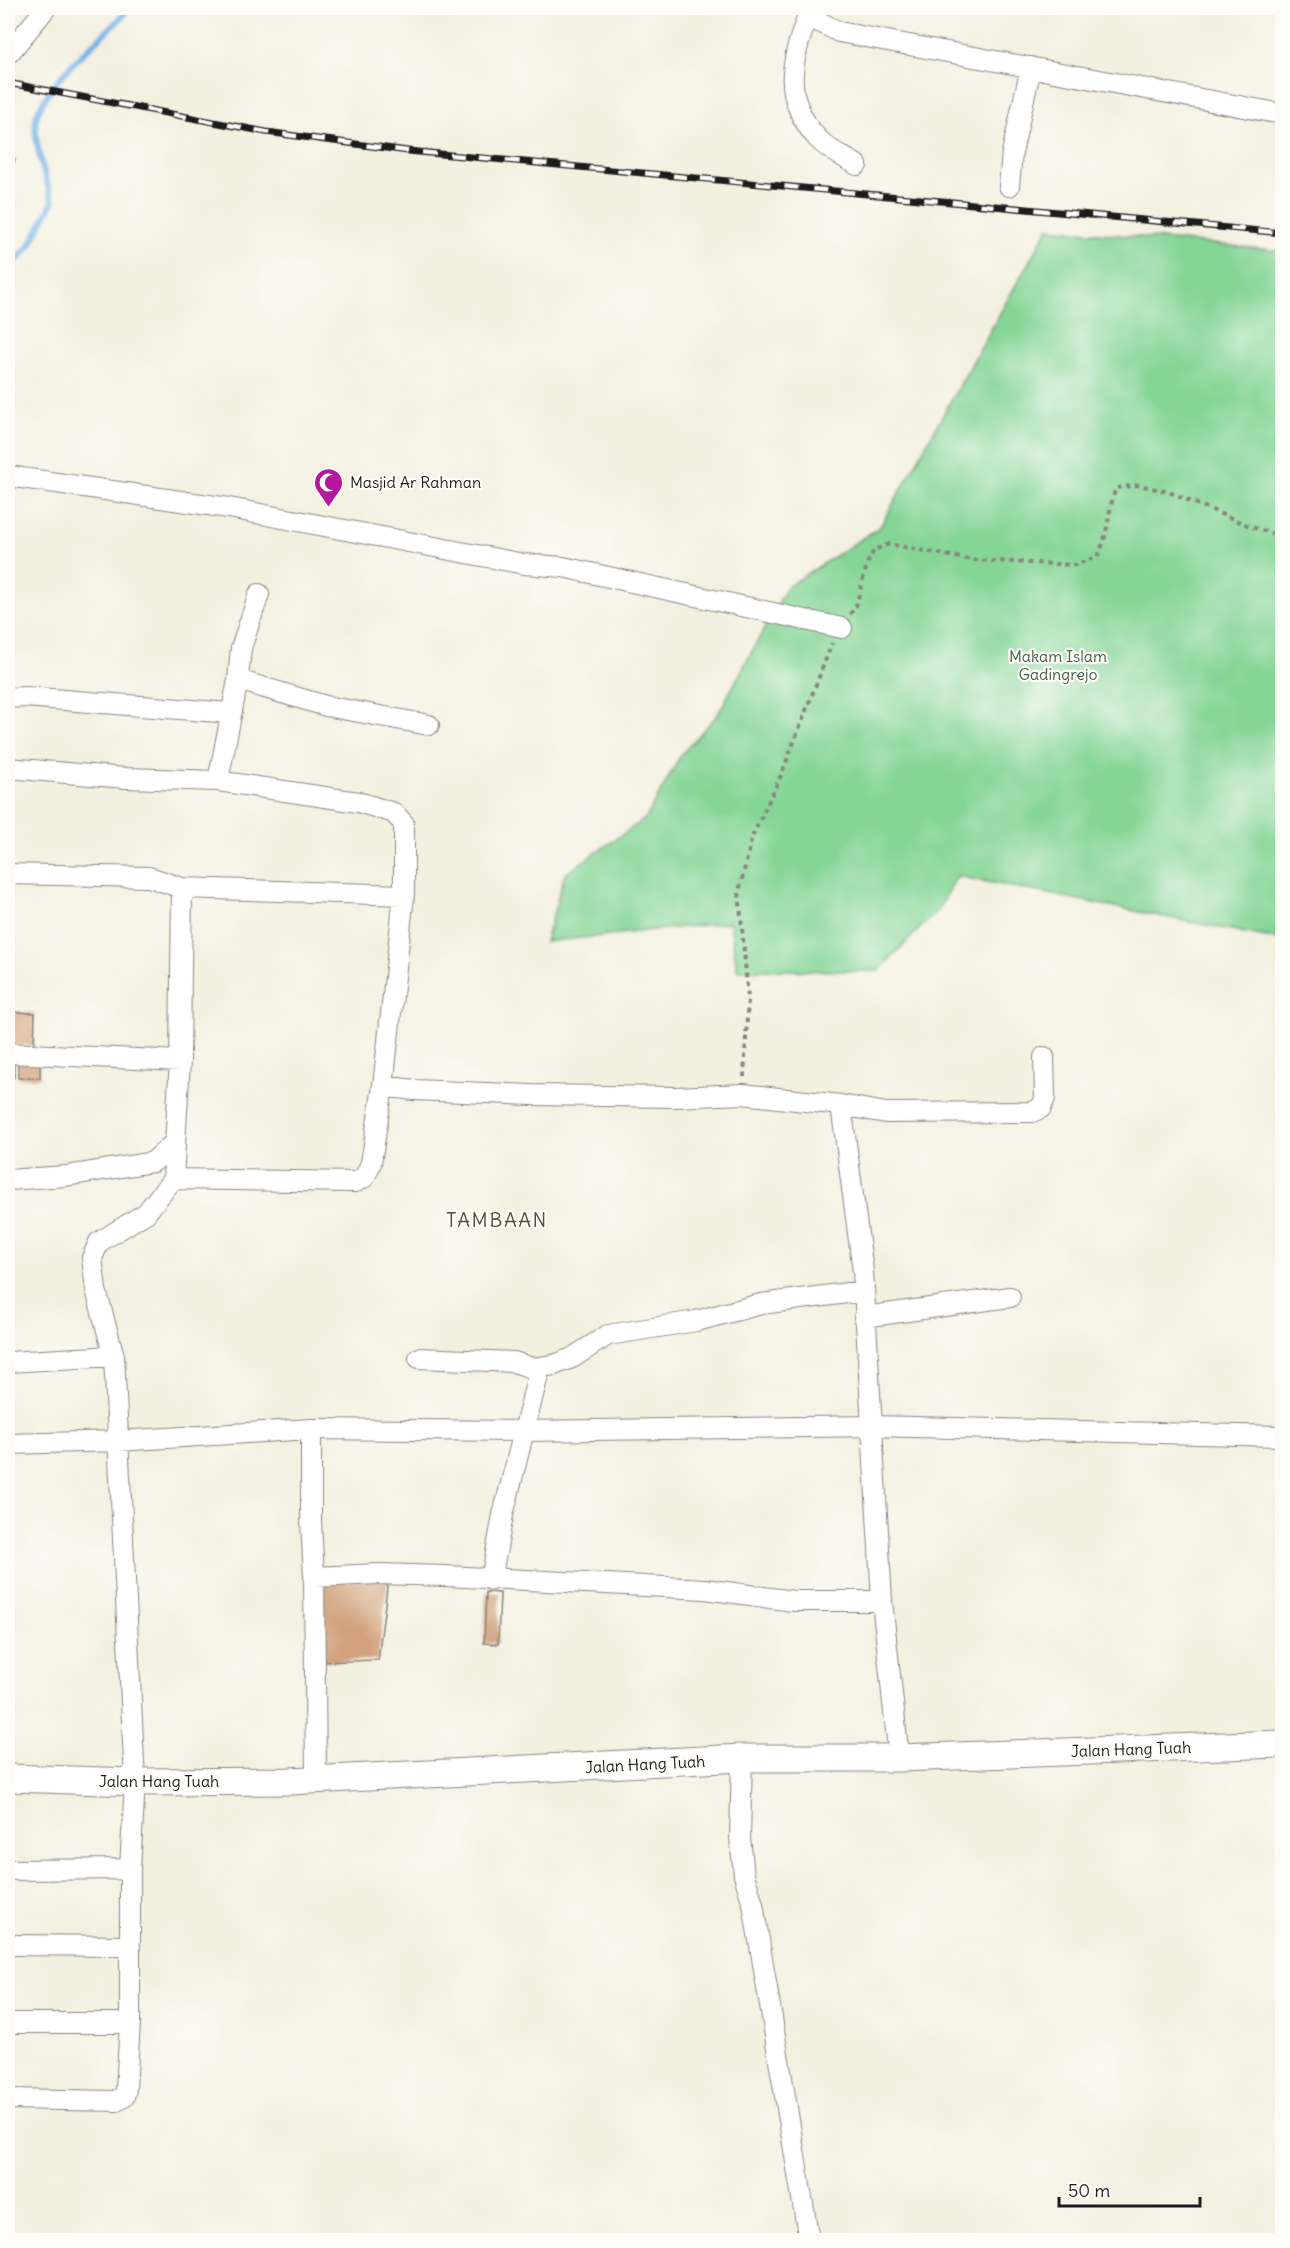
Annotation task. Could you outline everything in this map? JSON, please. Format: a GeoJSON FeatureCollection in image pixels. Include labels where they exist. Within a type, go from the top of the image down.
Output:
{"type":"FeatureCollection","features":[{"type":"Feature","properties":{"kind":"street"},"geometry":{"type":"LineString","coordinates":[[10,52],[46,8]]}},
{"type":"Feature","properties":{"kind":"street"},"geometry":{"type":"LineString","coordinates":[[857,165],[818,139],[795,100],[791,74],[811,12],[839,32],[1282,114]]}},
{"type":"Feature","properties":{"kind":"street"},"geometry":{"type":"LineString","coordinates":[[1009,186],[1012,156],[1031,67]]}},
{"type":"Feature","properties":{"kind":"street"},"geometry":{"type":"LineString","coordinates":[[8,476],[229,508],[524,564],[563,567],[842,628]]}},
{"type":"Feature","properties":{"kind":"street"},"geometry":{"type":"LineString","coordinates":[[218,781],[238,680],[241,648],[259,594]]}},
{"type":"Feature","properties":{"kind":"street"},"geometry":{"type":"LineString","coordinates":[[238,680],[326,706],[429,724]]}},
{"type":"Feature","properties":{"kind":"street"},"geometry":{"type":"LineString","coordinates":[[8,698],[24,697],[231,713]]}},
{"type":"Feature","properties":{"kind":"street"},"geometry":{"type":"LineString","coordinates":[[8,768],[126,778],[218,781],[358,802],[398,815],[406,828],[404,896],[383,1086],[370,1163],[365,1177],[356,1182],[173,1179]]}},
{"type":"Feature","properties":{"kind":"street"},"geometry":{"type":"LineString","coordinates":[[8,874],[149,877],[182,888],[404,896]]}},
{"type":"Feature","properties":{"kind":"street"},"geometry":{"type":"LineString","coordinates":[[8,2099],[117,2101],[124,2097],[130,2023],[130,1869],[135,1782],[114,1356],[96,1290],[92,1258],[99,1242],[146,1213],[173,1179],[180,1061],[182,888]]}},
{"type":"Feature","properties":{"kind":"street"},"geometry":{"type":"LineString","coordinates":[[8,1053],[180,1061]]}},
{"type":"Feature","properties":{"kind":"street"},"geometry":{"type":"LineString","coordinates":[[383,1086],[414,1090],[532,1095],[675,1097],[742,1094],[841,1105],[886,1113],[1032,1112],[1041,1108],[1045,1098],[1044,1056]]}},
{"type":"Feature","properties":{"kind":"street"},"geometry":{"type":"LineString","coordinates":[[841,1105],[862,1271],[882,1601],[899,1758]]}},
{"type":"Feature","properties":{"kind":"street"},"geometry":{"type":"LineString","coordinates":[[8,1180],[66,1176],[153,1162],[175,1142]]}},
{"type":"Feature","properties":{"kind":"street"},"geometry":{"type":"LineString","coordinates":[[420,1358],[514,1362],[526,1367],[540,1367],[572,1358],[608,1335],[696,1321],[761,1304],[863,1291]]}},
{"type":"Feature","properties":{"kind":"street"},"geometry":{"type":"LineString","coordinates":[[864,1317],[1010,1297]]}},
{"type":"Feature","properties":{"kind":"street"},"geometry":{"type":"LineString","coordinates":[[8,1362],[114,1356]]}},
{"type":"Feature","properties":{"kind":"street"},"geometry":{"type":"LineString","coordinates":[[491,1580],[503,1515],[540,1367]]}},
{"type":"Feature","properties":{"kind":"street"},"geometry":{"type":"LineString","coordinates":[[8,1444],[118,1442],[311,1429],[525,1431],[873,1426],[1282,1436]]}},
{"type":"Feature","properties":{"kind":"street"},"geometry":{"type":"LineString","coordinates":[[311,1429],[316,1779]]}},
{"type":"Feature","properties":{"kind":"street"},"geometry":{"type":"LineString","coordinates":[[314,1577],[378,1574],[705,1589],[793,1600],[882,1601]]}},
{"type":"Feature","properties":{"kind":"street","name":"Jalan Hang Tuah"},"geometry":{"type":"LineString","coordinates":[[8,1778],[135,1782],[316,1779],[742,1758],[899,1758],[1282,1744]]}},
{"type":"Feature","properties":{"kind":"street"},"geometry":{"type":"LineString","coordinates":[[742,1758],[740,1821],[744,1875],[753,1904],[808,2241]]}},
{"type":"Feature","properties":{"kind":"street"},"geometry":{"type":"LineString","coordinates":[[8,1870],[130,1869]]}},
{"type":"Feature","properties":{"kind":"street"},"geometry":{"type":"LineString","coordinates":[[8,1945],[130,1946]]}},
{"type":"Feature","properties":{"kind":"street"},"geometry":{"type":"LineString","coordinates":[[8,2023],[130,2023]]}},
{"type":"Feature","properties":{"kind":"path"},"geometry":{"type":"LineString","coordinates":[[742,1094],[748,1039],[748,998],[739,892],[752,837],[782,773],[829,649],[856,606],[867,564],[874,550],[888,544],[972,560],[1075,565],[1097,558],[1106,542],[1108,509],[1116,488],[1139,485],[1169,492],[1252,527],[1282,537]]}},
{"type":"Feature","properties":{"kind":"green space","name":"Makam Islam Gadingrejo"},"geometry":{"type":"Polygon","coordinates":[[[1048,228],[1282,251],[1282,940],[957,876],[939,909],[878,971],[737,970],[730,922],[545,942],[565,874],[646,818],[681,755],[718,714],[787,587],[880,527],[1048,228]]]}},
{"type":"Feature","properties":{"kind":"building"},"geometry":{"type":"Polygon","coordinates":[[[8,157],[15,159],[9,181],[8,180],[8,157]]]}},
{"type":"Feature","properties":{"kind":"building"},"geometry":{"type":"Polygon","coordinates":[[[8,1012],[35,1013],[34,1046],[8,1045],[8,1012]]]}},
{"type":"Feature","properties":{"kind":"building"},"geometry":{"type":"Polygon","coordinates":[[[8,1058],[14,1058],[14,1077],[8,1078],[8,1058]]]}},
{"type":"Feature","properties":{"kind":"building"},"geometry":{"type":"Polygon","coordinates":[[[18,1062],[40,1062],[40,1078],[18,1078],[18,1062]]]}},
{"type":"Feature","properties":{"kind":"building"},"geometry":{"type":"Polygon","coordinates":[[[388,1580],[378,1660],[320,1662],[318,1581],[388,1580]]]}},
{"type":"Feature","properties":{"kind":"building"},"geometry":{"type":"Polygon","coordinates":[[[486,1592],[500,1593],[498,1644],[484,1643],[486,1592]]]}},
{"type":"Feature","properties":{"kind":"waterway"},"geometry":{"type":"LineString","coordinates":[[8,270],[29,247],[53,202],[37,145],[35,123],[43,102],[62,75],[129,8]]}},
{"type":"Feature","properties":{"kind":"railway"},"geometry":{"type":"LineString","coordinates":[[8,83],[266,132],[408,151],[1282,233]]}},
{"type":"Feature","properties":{"kind":"place","name":"Masjid Ar Rahman"},"geometry":{"type":"Point","coordinates":[329,508]}},
{"type":"Feature","properties":{"kind":"district","name":"TAMBAAN"},"geometry":{"type":"Point","coordinates":[497,1219]}}]}
